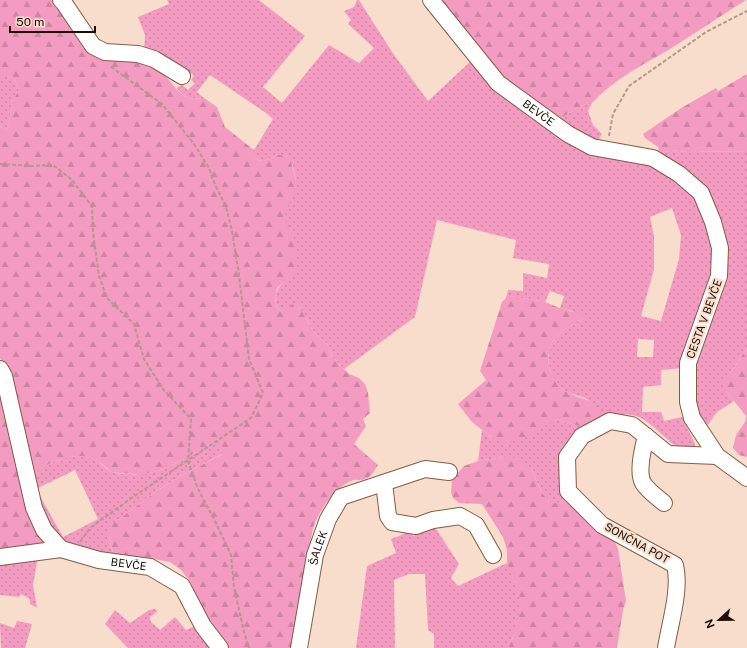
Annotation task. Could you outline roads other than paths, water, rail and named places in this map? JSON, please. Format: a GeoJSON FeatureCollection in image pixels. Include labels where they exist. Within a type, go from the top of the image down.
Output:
{"type":"FeatureCollection","features":[{"type":"Feature","properties":{"kind":"street"},"geometry":{"type":"LineString","coordinates":[[61,0],[93,46],[105,52],[138,54],[154,59],[182,76]]}},
{"type":"Feature","properties":{"kind":"street","name":"BEVČE"},"geometry":{"type":"LineString","coordinates":[[431,0],[498,83],[568,134],[592,147],[653,158],[679,174]]}},
{"type":"Feature","properties":{"kind":"street","name":"CESTA V BEVČE"},"geometry":{"type":"LineString","coordinates":[[679,174],[701,193],[713,222],[720,248],[719,276],[688,363],[688,402],[692,418],[717,456],[747,478]]}},
{"type":"Feature","properties":{"kind":"street"},"geometry":{"type":"LineString","coordinates":[[0,369],[4,376],[34,508],[44,530],[67,551]]}},
{"type":"Feature","properties":{"kind":"street","name":"SONČNA POT"},"geometry":{"type":"LineString","coordinates":[[666,648],[676,594],[677,571],[675,565],[602,524],[568,491],[567,458],[582,436],[610,421],[632,425],[668,454],[717,456]]}},
{"type":"Feature","properties":{"kind":"street"},"geometry":{"type":"LineString","coordinates":[[646,436],[642,456],[642,483],[664,503]]}},
{"type":"Feature","properties":{"kind":"street","name":"ŠALEK"},"geometry":{"type":"LineString","coordinates":[[299,648],[315,555],[328,519],[341,497],[424,469],[449,472]]}},
{"type":"Feature","properties":{"kind":"street"},"geometry":{"type":"LineString","coordinates":[[384,483],[388,516],[392,522],[416,526],[433,520],[460,516],[476,525],[493,555]]}},
{"type":"Feature","properties":{"kind":"street","name":"BEVČE"},"geometry":{"type":"LineString","coordinates":[[0,557],[67,551],[100,560],[150,567],[182,586],[203,626],[220,648]]}}]}
